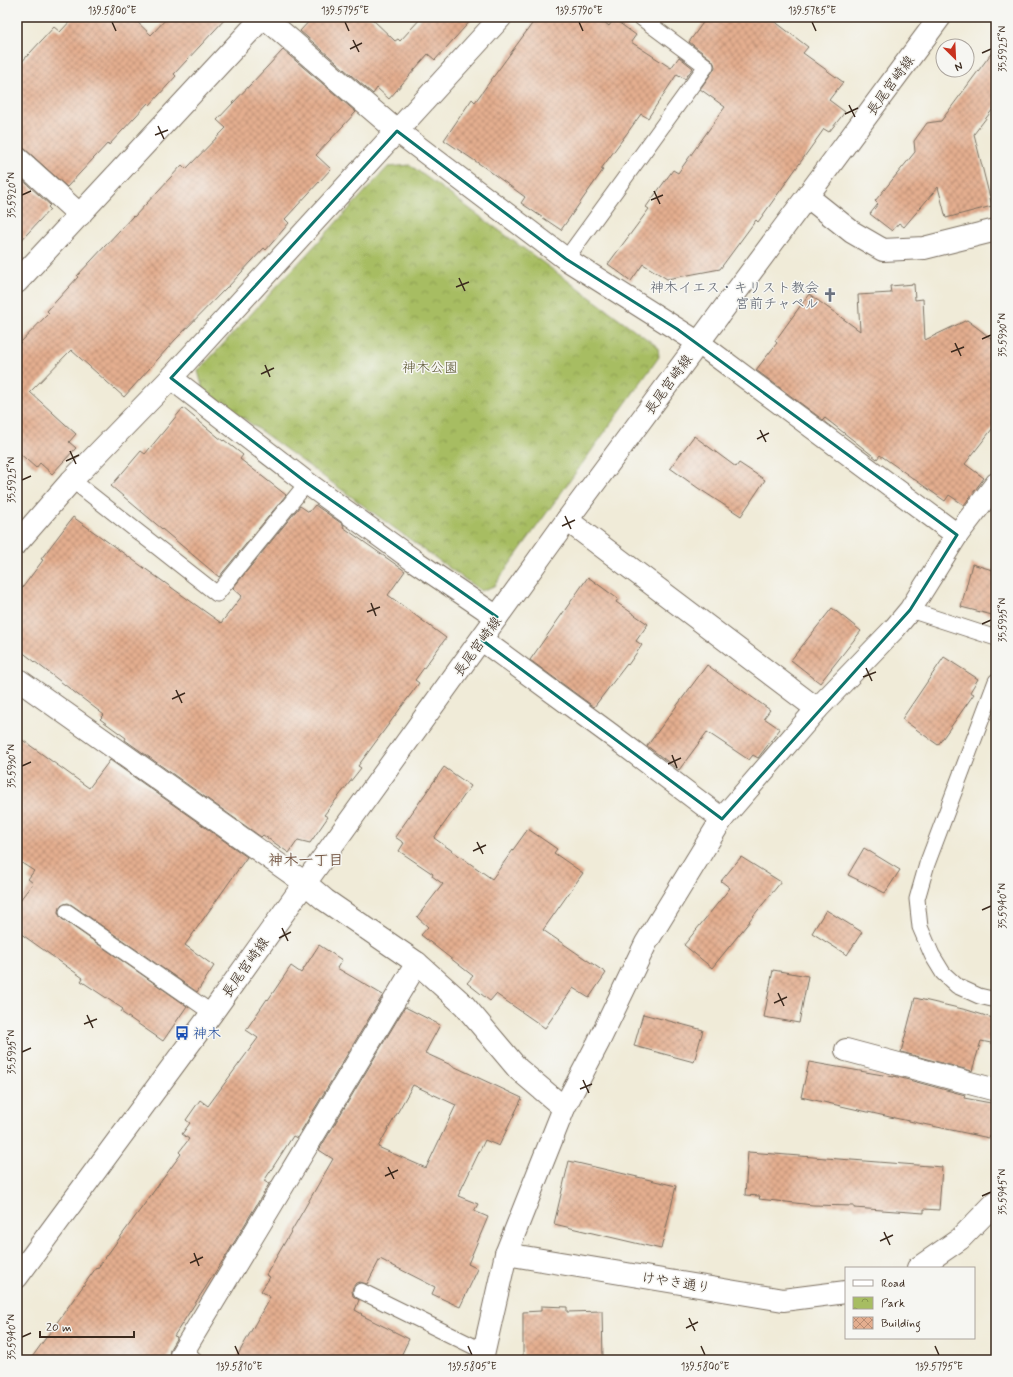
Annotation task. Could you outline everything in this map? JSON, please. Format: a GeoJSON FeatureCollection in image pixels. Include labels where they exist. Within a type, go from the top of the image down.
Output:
{"type":"FeatureCollection","features":[{"type":"Feature","properties":{"kind":"street"},"geometry":{"type":"LineString","coordinates":[[17,282],[264,17],[397,131],[566,259],[699,342],[957,535]]}},
{"type":"Feature","properties":{"kind":"street"},"geometry":{"type":"LineString","coordinates":[[17,543],[72,480],[171,378],[501,17]]}},
{"type":"Feature","properties":{"kind":"street","name":"長尾宮崎線"},"geometry":{"type":"LineString","coordinates":[[17,1277],[212,1013],[567,520],[940,17]]}},
{"type":"Feature","properties":{"kind":"street"},"geometry":{"type":"LineString","coordinates":[[17,158],[80,215]]}},
{"type":"Feature","properties":{"kind":"street"},"geometry":{"type":"LineString","coordinates":[[808,197],[852,232],[883,250],[924,248],[996,230]]}},
{"type":"Feature","properties":{"kind":"street"},"geometry":{"type":"LineString","coordinates":[[171,378],[307,483],[413,560],[497,617]]}},
{"type":"Feature","properties":{"kind":"street"},"geometry":{"type":"LineString","coordinates":[[482,1355],[506,1254],[564,1108],[598,1043],[646,944],[722,819],[817,709],[895,628],[910,610],[957,535],[996,484]]}},
{"type":"Feature","properties":{"kind":"street"},"geometry":{"type":"LineString","coordinates":[[567,520],[817,709]]}},
{"type":"Feature","properties":{"kind":"street"},"geometry":{"type":"LineString","coordinates":[[482,640],[722,819]]}},
{"type":"Feature","properties":{"kind":"street"},"geometry":{"type":"LineString","coordinates":[[17,679],[305,883],[325,900],[417,963],[464,1005],[518,1069],[564,1108]]}},
{"type":"Feature","properties":{"kind":"street"},"geometry":{"type":"LineString","coordinates":[[190,1360],[181,1355],[417,963]]}},
{"type":"Feature","properties":{"kind":"street"},"geometry":{"type":"LineString","coordinates":[[846,1050],[996,1090]]}},
{"type":"Feature","properties":{"kind":"street"},"geometry":{"type":"LineString","coordinates":[[919,1267],[960,1239],[996,1202]]}},
{"type":"Feature","properties":{"kind":"street","name":"けやき通り"},"geometry":{"type":"LineString","coordinates":[[506,1254],[783,1300],[845,1292]]}},
{"type":"Feature","properties":{"kind":"lane"},"geometry":{"type":"LineString","coordinates":[[566,259],[706,66],[640,17]]}},
{"type":"Feature","properties":{"kind":"lane"},"geometry":{"type":"LineString","coordinates":[[72,480],[217,594],[307,483]]}},
{"type":"Feature","properties":{"kind":"lane"},"geometry":{"type":"LineString","coordinates":[[910,610],[996,638]]}},
{"type":"Feature","properties":{"kind":"lane"},"geometry":{"type":"LineString","coordinates":[[996,681],[926,864],[917,900],[920,928],[932,955],[943,973],[957,986],[979,996],[996,1000]]}},
{"type":"Feature","properties":{"kind":"lane"},"geometry":{"type":"LineString","coordinates":[[67,912],[212,1013]]}},
{"type":"Feature","properties":{"kind":"lane"},"geometry":{"type":"LineString","coordinates":[[361,1291],[482,1355]]}},
{"type":"Feature","properties":{"kind":"highlighted area"},"geometry":{"type":"Polygon","coordinates":[[[397,131],[566,259],[677,329],[957,535],[910,610],[722,819],[482,640],[497,617],[307,483],[171,378],[397,131]]]}},
{"type":"Feature","properties":{"kind":"green space","name":"神木公園"},"geometry":{"type":"Polygon","coordinates":[[[410,165],[658,347],[659,357],[494,586],[481,591],[203,389],[198,371],[388,167],[410,165]]]}},
{"type":"Feature","properties":{"kind":"building"},"geometry":{"type":"Polygon","coordinates":[[[74,17],[132,17],[151,35],[168,17],[227,17],[174,74],[176,76],[150,105],[148,103],[67,187],[25,149],[17,146],[17,67],[54,27],[60,32],[74,17]]]}},
{"type":"Feature","properties":{"kind":"building"},"geometry":{"type":"Polygon","coordinates":[[[313,17],[370,17],[395,41],[398,39],[400,41],[422,17],[474,17],[435,60],[428,54],[389,99],[377,88],[373,94],[300,31],[313,17]]]}},
{"type":"Feature","properties":{"kind":"building"},"geometry":{"type":"Polygon","coordinates":[[[537,17],[598,17],[609,26],[614,19],[636,35],[631,42],[671,68],[679,57],[693,68],[685,79],[677,74],[648,118],[641,114],[601,169],[603,170],[561,230],[521,203],[525,197],[444,140],[472,99],[475,102],[537,17]]]}},
{"type":"Feature","properties":{"kind":"building"},"geometry":{"type":"Polygon","coordinates":[[[707,17],[769,17],[808,47],[803,53],[843,82],[829,100],[845,112],[829,132],[824,129],[758,222],[756,220],[720,269],[667,279],[643,264],[631,281],[608,264],[649,209],[646,207],[673,170],[678,173],[725,107],[700,89],[715,67],[711,59],[689,42],[707,17]]]}},
{"type":"Feature","properties":{"kind":"building"},"geometry":{"type":"Polygon","coordinates":[[[996,47],[996,105],[974,134],[992,206],[946,218],[938,187],[904,227],[899,223],[892,231],[870,214],[878,204],[875,201],[915,152],[914,141],[927,123],[941,121],[973,78],[975,78],[975,75],[996,47]]]}},
{"type":"Feature","properties":{"kind":"building"},"geometry":{"type":"Polygon","coordinates":[[[283,50],[356,112],[316,155],[331,169],[285,219],[289,223],[266,250],[264,248],[228,287],[175,340],[124,397],[71,350],[30,392],[76,434],[69,442],[76,448],[52,474],[40,463],[36,468],[17,451],[17,346],[49,313],[47,311],[78,277],[77,276],[133,216],[134,217],[182,165],[186,169],[226,128],[217,120],[283,50]]]}},
{"type":"Feature","properties":{"kind":"building"},"geometry":{"type":"Polygon","coordinates":[[[17,175],[50,205],[48,207],[50,209],[17,245],[17,175]]]}},
{"type":"Feature","properties":{"kind":"building"},"geometry":{"type":"Polygon","coordinates":[[[914,284],[915,300],[923,299],[925,340],[967,320],[996,342],[996,424],[965,464],[984,478],[964,505],[949,495],[945,501],[880,455],[877,459],[825,418],[823,420],[756,370],[777,343],[775,341],[809,294],[860,331],[858,295],[891,293],[890,286],[914,284]]]}},
{"type":"Feature","properties":{"kind":"building"},"geometry":{"type":"Polygon","coordinates":[[[183,408],[223,441],[224,440],[243,455],[240,459],[286,495],[219,577],[111,486],[141,451],[145,454],[183,408]]]}},
{"type":"Feature","properties":{"kind":"building"},"geometry":{"type":"Polygon","coordinates":[[[694,436],[736,467],[739,463],[765,480],[741,516],[670,468],[694,436]]]}},
{"type":"Feature","properties":{"kind":"building"},"geometry":{"type":"Polygon","coordinates":[[[315,505],[405,571],[388,595],[446,638],[415,680],[419,683],[358,766],[361,768],[324,815],[328,817],[310,843],[298,840],[289,853],[263,835],[261,837],[125,740],[126,738],[100,719],[104,715],[17,648],[17,595],[43,560],[41,559],[73,517],[221,623],[242,596],[233,588],[300,506],[309,512],[315,505]]]}},
{"type":"Feature","properties":{"kind":"building"},"geometry":{"type":"Polygon","coordinates":[[[972,564],[996,571],[996,616],[961,607],[972,564]]]}},
{"type":"Feature","properties":{"kind":"building"},"geometry":{"type":"Polygon","coordinates":[[[588,577],[618,599],[616,602],[648,624],[636,641],[642,645],[594,707],[530,660],[588,577]]]}},
{"type":"Feature","properties":{"kind":"building"},"geometry":{"type":"Polygon","coordinates":[[[832,608],[861,631],[820,683],[791,660],[832,608]]]}},
{"type":"Feature","properties":{"kind":"building"},"geometry":{"type":"Polygon","coordinates":[[[944,657],[978,679],[970,692],[974,694],[938,745],[902,719],[944,657]]]}},
{"type":"Feature","properties":{"kind":"building"},"geometry":{"type":"Polygon","coordinates":[[[707,665],[770,710],[764,718],[780,729],[758,758],[753,755],[749,760],[707,732],[679,770],[647,746],[707,665]]]}},
{"type":"Feature","properties":{"kind":"building"},"geometry":{"type":"Polygon","coordinates":[[[17,736],[89,788],[110,760],[247,857],[185,945],[214,966],[197,992],[72,905],[68,903],[59,907],[58,912],[62,919],[187,1006],[163,1041],[121,1012],[123,1009],[81,981],[83,978],[17,931],[17,904],[33,883],[28,879],[34,871],[17,860],[17,736]]]}},
{"type":"Feature","properties":{"kind":"building"},"geometry":{"type":"Polygon","coordinates":[[[444,767],[471,786],[434,838],[492,879],[528,829],[557,849],[554,853],[583,873],[543,930],[606,973],[589,998],[573,988],[545,1028],[496,994],[490,1001],[467,983],[473,976],[421,935],[428,927],[417,917],[443,884],[432,876],[433,874],[399,851],[404,843],[395,837],[444,767]]]}},
{"type":"Feature","properties":{"kind":"building"},"geometry":{"type":"Polygon","coordinates":[[[864,848],[900,870],[885,893],[848,875],[864,848]]]}},
{"type":"Feature","properties":{"kind":"building"},"geometry":{"type":"Polygon","coordinates":[[[741,857],[781,882],[712,968],[684,945],[730,888],[721,881],[741,857]]]}},
{"type":"Feature","properties":{"kind":"building"},"geometry":{"type":"Polygon","coordinates":[[[826,910],[862,932],[847,955],[812,933],[826,910]]]}},
{"type":"Feature","properties":{"kind":"building"},"geometry":{"type":"Polygon","coordinates":[[[319,945],[342,960],[337,968],[383,995],[297,1138],[293,1136],[264,1181],[269,1184],[229,1251],[174,1336],[177,1337],[170,1349],[169,1356],[166,1360],[30,1360],[181,1154],[179,1152],[189,1139],[182,1134],[190,1123],[186,1120],[200,1100],[208,1106],[258,1038],[246,1030],[267,999],[268,1000],[291,966],[301,973],[319,945]]]}},
{"type":"Feature","properties":{"kind":"building"},"geometry":{"type":"Polygon","coordinates":[[[773,970],[808,976],[799,1023],[764,1017],[773,970]]]}},
{"type":"Feature","properties":{"kind":"building"},"geometry":{"type":"Polygon","coordinates":[[[915,998],[967,1010],[996,1019],[996,1044],[981,1041],[972,1071],[901,1052],[915,998]]]}},
{"type":"Feature","properties":{"kind":"building"},"geometry":{"type":"Polygon","coordinates":[[[405,1007],[440,1025],[425,1053],[522,1098],[499,1146],[485,1140],[458,1196],[478,1204],[474,1211],[488,1217],[468,1264],[478,1269],[460,1307],[432,1294],[435,1287],[380,1259],[367,1284],[360,1282],[356,1283],[353,1287],[353,1296],[359,1300],[355,1310],[362,1314],[361,1315],[409,1339],[399,1360],[235,1360],[270,1297],[261,1291],[270,1277],[266,1275],[333,1159],[319,1150],[405,1007]],[[413,1085],[378,1147],[426,1168],[456,1105],[413,1085]]]}},
{"type":"Feature","properties":{"kind":"building"},"geometry":{"type":"Polygon","coordinates":[[[643,1014],[703,1030],[694,1062],[634,1046],[643,1014]]]}},
{"type":"Feature","properties":{"kind":"building"},"geometry":{"type":"Polygon","coordinates":[[[809,1062],[894,1076],[965,1095],[964,1098],[996,1104],[996,1136],[990,1135],[989,1138],[801,1097],[809,1062]]]}},
{"type":"Feature","properties":{"kind":"building"},"geometry":{"type":"Polygon","coordinates":[[[748,1152],[942,1167],[939,1210],[924,1209],[924,1213],[854,1208],[854,1206],[813,1205],[759,1199],[760,1196],[745,1195],[748,1152]]]}},
{"type":"Feature","properties":{"kind":"building"},"geometry":{"type":"Polygon","coordinates":[[[569,1161],[676,1186],[661,1249],[554,1224],[569,1161]]]}},
{"type":"Feature","properties":{"kind":"building"},"geometry":{"type":"Polygon","coordinates":[[[541,1306],[567,1307],[567,1312],[602,1311],[603,1360],[523,1360],[523,1312],[541,1311],[541,1306]]]}},
{"type":"Feature","properties":{"kind":"place","name":"神木イエス・キリスト教会 宮前チャペル"},"geometry":{"type":"Point","coordinates":[830,295]}},
{"type":"Feature","properties":{"kind":"place","name":"神木"},"geometry":{"type":"Point","coordinates":[182,1033]}},
{"type":"Feature","properties":{"kind":"district","name":"神木一丁目"},"geometry":{"type":"Point","coordinates":[306,860]}}]}
